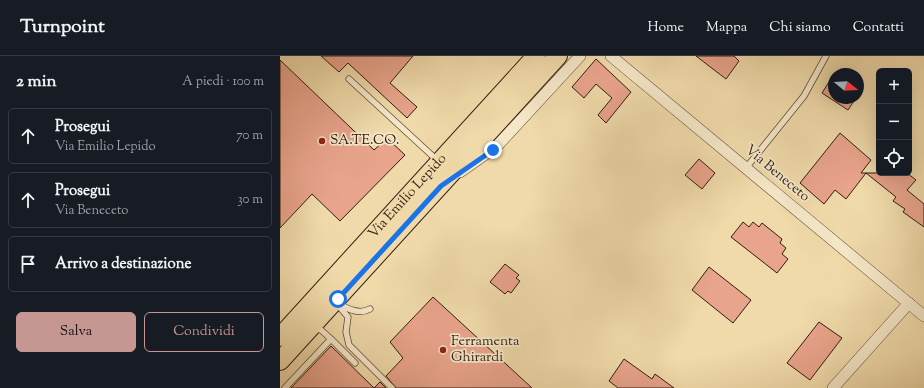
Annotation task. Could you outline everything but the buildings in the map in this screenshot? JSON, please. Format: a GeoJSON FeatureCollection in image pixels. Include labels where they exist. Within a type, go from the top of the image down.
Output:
{"type":"FeatureCollection","features":[{"type":"Feature","properties":{"kind":"main road","name":"Via Emilio Lepido"},"geometry":{"type":"LineString","coordinates":[[280,337],[536,56]]}},
{"type":"Feature","properties":{"kind":"main road","name":"Via Emilio Lepido"},"geometry":{"type":"LineString","coordinates":[[280,361],[312,328],[558,56]]}},
{"type":"Feature","properties":{"kind":"street"},"geometry":{"type":"LineString","coordinates":[[437,189],[452,176],[493,150],[580,56]]}},
{"type":"Feature","properties":{"kind":"street","name":"Via Beneceto"},"geometry":{"type":"LineString","coordinates":[[611,56],[924,316]]}},
{"type":"Feature","properties":{"kind":"street"},"geometry":{"type":"LineString","coordinates":[[833,388],[909,303]]}},
{"type":"Feature","properties":{"kind":"lane"},"geometry":{"type":"LineString","coordinates":[[746,168],[804,96],[826,56]]}},
{"type":"Feature","properties":{"kind":"lane"},"geometry":{"type":"LineString","coordinates":[[349,79],[439,162]]}},
{"type":"Feature","properties":{"kind":"lane"},"geometry":{"type":"LineString","coordinates":[[335,302],[350,310],[364,312],[370,308]]}},
{"type":"Feature","properties":{"kind":"lane"},"geometry":{"type":"LineString","coordinates":[[335,302],[348,318],[346,332],[349,345],[378,376],[392,388]]}},
{"type":"Feature","properties":{"kind":"lane"},"geometry":{"type":"LineString","coordinates":[[312,328],[321,330],[355,363]]}},
{"type":"Feature","properties":{"kind":"lane"},"geometry":{"type":"LineString","coordinates":[[285,388],[330,339]]}},
{"type":"Feature","properties":{"kind":"place","name":"SA.TE.CO."},"geometry":{"type":"Point","coordinates":[322,141]}},
{"type":"Feature","properties":{"kind":"place","name":"Ferramenta Ghirardi"},"geometry":{"type":"Point","coordinates":[443,350]}},
{"type":"Feature","properties":{"kind":"route"},"geometry":{"type":"LineString","coordinates":[[338,299],[445,182],[493,150]]}}]}
